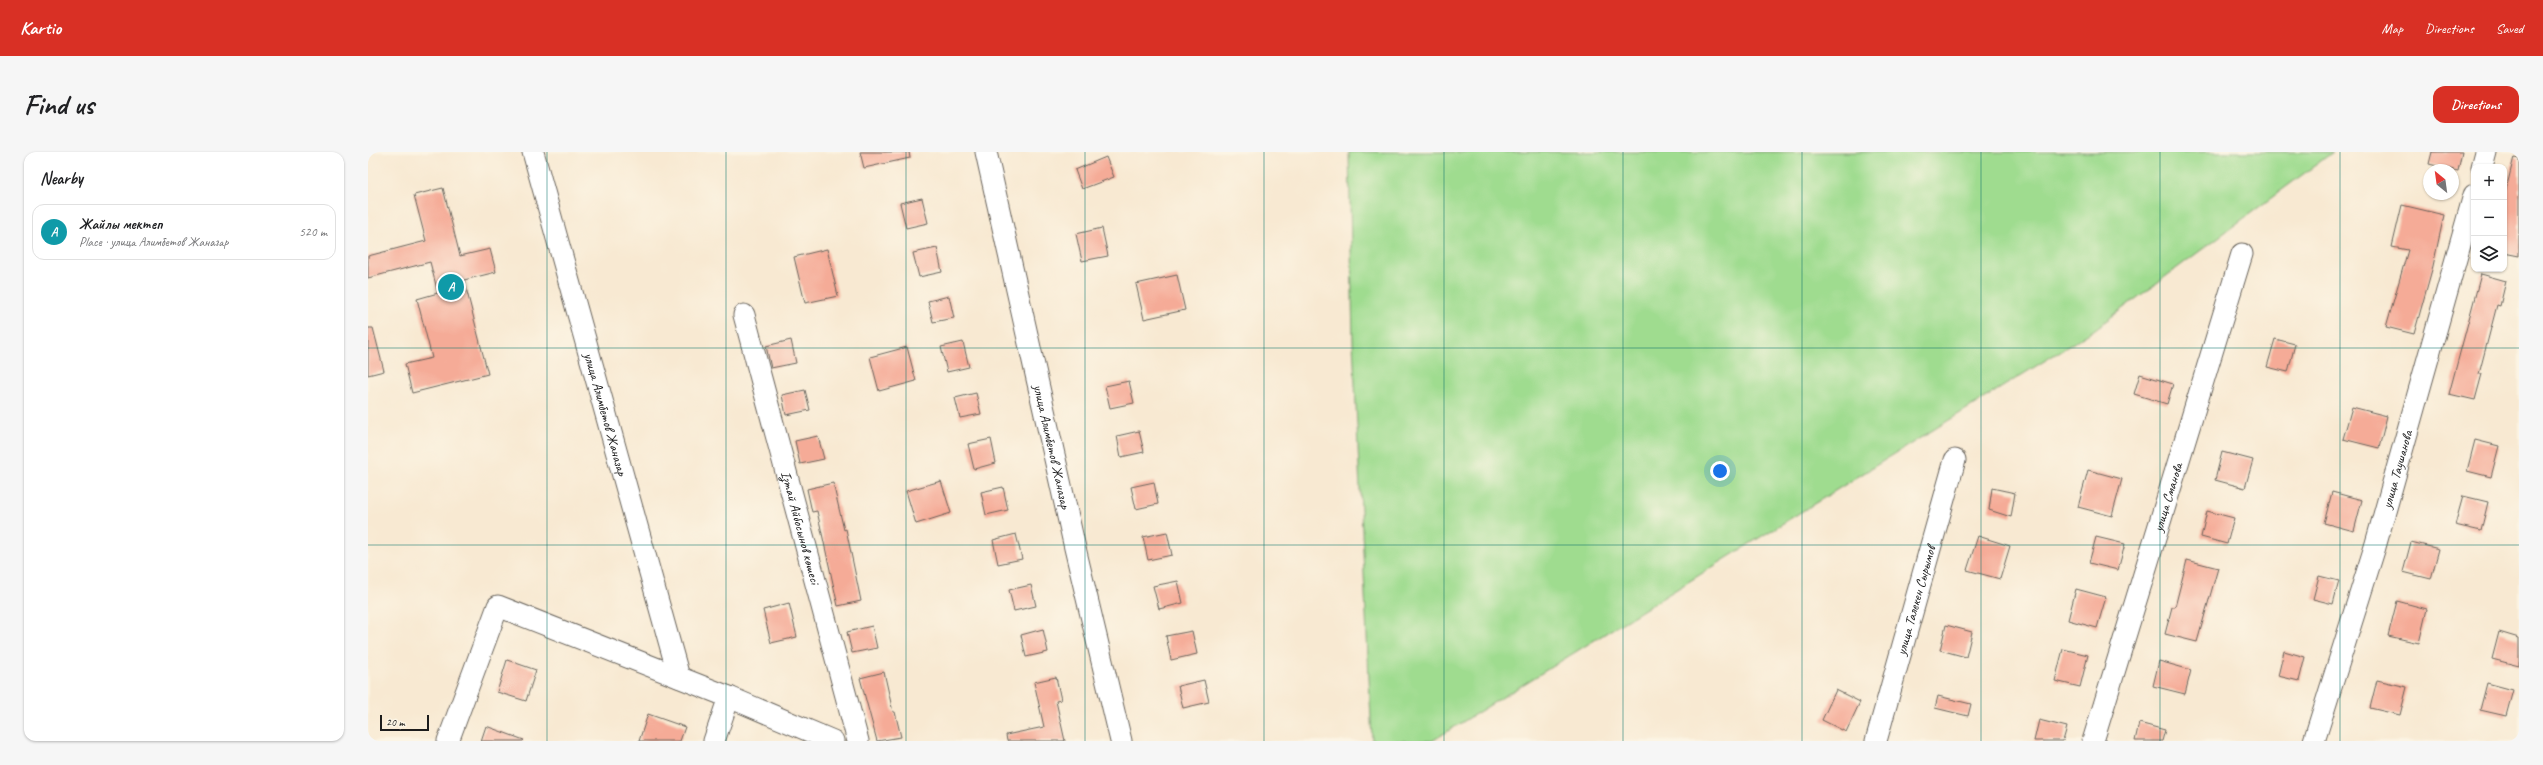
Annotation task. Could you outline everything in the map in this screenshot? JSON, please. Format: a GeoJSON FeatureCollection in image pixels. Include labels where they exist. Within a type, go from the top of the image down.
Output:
{"type":"FeatureCollection","features":[{"type":"Feature","properties":{"kind":"street","name":"улица Алимбетов Жаназар"},"geometry":{"type":"LineString","coordinates":[[533,152],[679,677]]}},
{"type":"Feature","properties":{"kind":"street","name":"улица Алимбетов Жаназар"},"geometry":{"type":"LineString","coordinates":[[986,152],[1073,541],[1121,741]]}},
{"type":"Feature","properties":{"kind":"street"},"geometry":{"type":"LineString","coordinates":[[2483,164],[2486,152]]}},
{"type":"Feature","properties":{"kind":"street","name":"улица Таушанова"},"geometry":{"type":"LineString","coordinates":[[2314,741],[2375,547],[2473,200]]}},
{"type":"Feature","properties":{"kind":"street","name":"улица Сманова"},"geometry":{"type":"LineString","coordinates":[[2093,741],[2242,254]]}},
{"type":"Feature","properties":{"kind":"street","name":"Ізтай Айбосынов көшесі"},"geometry":{"type":"LineString","coordinates":[[744,315],[858,741]]}},
{"type":"Feature","properties":{"kind":"street","name":"улица Талекен Сырымов"},"geometry":{"type":"LineString","coordinates":[[1876,741],[1955,460]]}},
{"type":"Feature","properties":{"kind":"street"},"geometry":{"type":"LineString","coordinates":[[448,741],[498,606],[729,697],[833,741]]}},
{"type":"Feature","properties":{"kind":"street"},"geometry":{"type":"LineString","coordinates":[[714,741],[729,697]]}},
{"type":"Feature","properties":{"kind":"green space"},"geometry":{"type":"Polygon","coordinates":[[[1349,152],[2333,152],[2091,332],[1432,741],[1372,741],[1353,342],[1349,152]]]}},
{"type":"Feature","properties":{"kind":"building"},"geometry":{"type":"Polygon","coordinates":[[[860,152],[909,152],[910,158],[864,168],[860,152]]]}},
{"type":"Feature","properties":{"kind":"building"},"geometry":{"type":"Polygon","coordinates":[[[2432,152],[2462,152],[2459,166],[2459,164],[2429,164],[2432,152]]]}},
{"type":"Feature","properties":{"kind":"building"},"geometry":{"type":"Polygon","coordinates":[[[1106,157],[1114,177],[1082,189],[1075,170],[1106,157]]]}},
{"type":"Feature","properties":{"kind":"building"},"geometry":{"type":"Polygon","coordinates":[[[2514,157],[2519,158],[2519,256],[2507,254],[2507,186],[2514,157]]]}},
{"type":"Feature","properties":{"kind":"building"},"geometry":{"type":"Polygon","coordinates":[[[443,188],[460,256],[490,249],[496,272],[464,280],[488,374],[412,393],[405,364],[432,358],[417,299],[438,293],[430,262],[368,278],[368,256],[426,241],[414,195],[443,188]]]}},
{"type":"Feature","properties":{"kind":"building"},"geometry":{"type":"Polygon","coordinates":[[[922,198],[928,223],[906,228],[900,203],[922,198]]]}},
{"type":"Feature","properties":{"kind":"building"},"geometry":{"type":"Polygon","coordinates":[[[2402,205],[2444,215],[2433,266],[2414,334],[2386,327],[2408,250],[2392,247],[2402,205]]]}},
{"type":"Feature","properties":{"kind":"building"},"geometry":{"type":"Polygon","coordinates":[[[1102,228],[1108,256],[1082,261],[1076,234],[1102,228]]]}},
{"type":"Feature","properties":{"kind":"building"},"geometry":{"type":"Polygon","coordinates":[[[937,248],[942,272],[919,277],[913,253],[937,248]]]}},
{"type":"Feature","properties":{"kind":"building"},"geometry":{"type":"Polygon","coordinates":[[[827,249],[838,296],[805,303],[794,257],[827,249]]]}},
{"type":"Feature","properties":{"kind":"building"},"geometry":{"type":"Polygon","coordinates":[[[2481,274],[2506,281],[2500,306],[2497,305],[2479,374],[2482,374],[2475,400],[2449,394],[2481,274]]]}},
{"type":"Feature","properties":{"kind":"building"},"geometry":{"type":"Polygon","coordinates":[[[1177,275],[1185,310],[1144,319],[1136,284],[1177,275]]]}},
{"type":"Feature","properties":{"kind":"building"},"geometry":{"type":"Polygon","coordinates":[[[949,296],[954,318],[933,322],[928,301],[949,296]]]}},
{"type":"Feature","properties":{"kind":"building"},"geometry":{"type":"Polygon","coordinates":[[[368,328],[373,328],[384,371],[368,375],[368,328]]]}},
{"type":"Feature","properties":{"kind":"building"},"geometry":{"type":"Polygon","coordinates":[[[2275,339],[2295,344],[2288,372],[2267,367],[2275,339]]]}},
{"type":"Feature","properties":{"kind":"building"},"geometry":{"type":"Polygon","coordinates":[[[791,340],[796,363],[771,368],[766,346],[791,340]]]}},
{"type":"Feature","properties":{"kind":"building"},"geometry":{"type":"Polygon","coordinates":[[[963,342],[969,367],[947,372],[941,347],[963,342]]]}},
{"type":"Feature","properties":{"kind":"building"},"geometry":{"type":"Polygon","coordinates":[[[907,347],[916,381],[879,391],[870,357],[907,347]]]}},
{"type":"Feature","properties":{"kind":"building"},"geometry":{"type":"Polygon","coordinates":[[[2140,374],[2173,384],[2167,404],[2134,394],[2140,374]]]}},
{"type":"Feature","properties":{"kind":"building"},"geometry":{"type":"Polygon","coordinates":[[[1129,381],[1134,403],[1110,408],[1105,386],[1129,381]]]}},
{"type":"Feature","properties":{"kind":"building"},"geometry":{"type":"Polygon","coordinates":[[[805,390],[810,410],[786,415],[782,395],[805,390]]]}},
{"type":"Feature","properties":{"kind":"building"},"geometry":{"type":"Polygon","coordinates":[[[976,393],[981,414],[960,418],[955,398],[976,393]]]}},
{"type":"Feature","properties":{"kind":"building"},"geometry":{"type":"Polygon","coordinates":[[[2352,407],[2387,416],[2379,448],[2343,439],[2352,407]]]}},
{"type":"Feature","properties":{"kind":"building"},"geometry":{"type":"Polygon","coordinates":[[[1139,431],[1144,452],[1121,457],[1117,436],[1139,431]]]}},
{"type":"Feature","properties":{"kind":"building"},"geometry":{"type":"Polygon","coordinates":[[[818,436],[824,459],[800,464],[795,441],[818,436]]]}},
{"type":"Feature","properties":{"kind":"building"},"geometry":{"type":"Polygon","coordinates":[[[991,439],[996,463],[974,469],[968,444],[991,439]]]}},
{"type":"Feature","properties":{"kind":"building"},"geometry":{"type":"Polygon","coordinates":[[[2475,440],[2499,446],[2491,477],[2467,471],[2475,440]]]}},
{"type":"Feature","properties":{"kind":"building"},"geometry":{"type":"Polygon","coordinates":[[[2222,452],[2253,460],[2245,488],[2215,480],[2222,452]]]}},
{"type":"Feature","properties":{"kind":"building"},"geometry":{"type":"Polygon","coordinates":[[[2088,470],[2122,479],[2112,516],[2078,507],[2088,470]]]}},
{"type":"Feature","properties":{"kind":"building"},"geometry":{"type":"Polygon","coordinates":[[[941,481],[951,513],[916,524],[906,491],[941,481]]]}},
{"type":"Feature","properties":{"kind":"building"},"geometry":{"type":"Polygon","coordinates":[[[1154,482],[1158,504],[1136,509],[1131,487],[1154,482]]]}},
{"type":"Feature","properties":{"kind":"building"},"geometry":{"type":"Polygon","coordinates":[[[833,483],[844,530],[846,529],[861,601],[838,606],[817,511],[812,512],[807,489],[833,483]]]}},
{"type":"Feature","properties":{"kind":"building"},"geometry":{"type":"Polygon","coordinates":[[[1003,487],[1008,510],[986,515],[981,492],[1003,487]]]}},
{"type":"Feature","properties":{"kind":"building"},"geometry":{"type":"Polygon","coordinates":[[[1992,488],[2015,493],[2011,517],[1989,510],[1992,488]]]}},
{"type":"Feature","properties":{"kind":"building"},"geometry":{"type":"Polygon","coordinates":[[[2332,492],[2362,500],[2354,531],[2324,523],[2332,492]]]}},
{"type":"Feature","properties":{"kind":"building"},"geometry":{"type":"Polygon","coordinates":[[[2463,496],[2488,502],[2481,531],[2455,525],[2463,496]]]}},
{"type":"Feature","properties":{"kind":"building"},"geometry":{"type":"Polygon","coordinates":[[[2207,511],[2234,518],[2227,544],[2201,537],[2207,511]]]}},
{"type":"Feature","properties":{"kind":"building"},"geometry":{"type":"Polygon","coordinates":[[[1167,532],[1172,555],[1148,560],[1143,537],[1167,532]]]}},
{"type":"Feature","properties":{"kind":"building"},"geometry":{"type":"Polygon","coordinates":[[[1016,534],[1022,559],[998,564],[993,540],[1016,534]]]}},
{"type":"Feature","properties":{"kind":"building"},"geometry":{"type":"Polygon","coordinates":[[[1978,536],[2010,546],[2000,579],[1967,570],[1978,536]]]}},
{"type":"Feature","properties":{"kind":"building"},"geometry":{"type":"Polygon","coordinates":[[[2096,537],[2125,544],[2118,570],[2089,563],[2096,537]]]}},
{"type":"Feature","properties":{"kind":"building"},"geometry":{"type":"Polygon","coordinates":[[[2411,542],[2439,549],[2431,579],[2403,572],[2411,542]]]}},
{"type":"Feature","properties":{"kind":"building"},"geometry":{"type":"Polygon","coordinates":[[[2187,560],[2218,568],[2197,642],[2165,634],[2172,607],[2175,607],[2187,560]]]}},
{"type":"Feature","properties":{"kind":"building"},"geometry":{"type":"Polygon","coordinates":[[[2319,576],[2339,581],[2333,604],[2313,599],[2319,576]]]}},
{"type":"Feature","properties":{"kind":"building"},"geometry":{"type":"Polygon","coordinates":[[[1178,581],[1183,603],[1159,609],[1153,586],[1178,581]]]}},
{"type":"Feature","properties":{"kind":"building"},"geometry":{"type":"Polygon","coordinates":[[[1031,585],[1036,606],[1014,611],[1009,590],[1031,585]]]}},
{"type":"Feature","properties":{"kind":"building"},"geometry":{"type":"Polygon","coordinates":[[[2076,589],[2106,597],[2097,628],[2068,620],[2076,589]]]}},
{"type":"Feature","properties":{"kind":"building"},"geometry":{"type":"Polygon","coordinates":[[[2397,601],[2427,609],[2419,643],[2388,636],[2397,601]]]}},
{"type":"Feature","properties":{"kind":"building"},"geometry":{"type":"Polygon","coordinates":[[[789,603],[797,637],[771,643],[763,610],[789,603]]]}},
{"type":"Feature","properties":{"kind":"building"},"geometry":{"type":"Polygon","coordinates":[[[1946,625],[1972,632],[1966,657],[1940,650],[1946,625]]]}},
{"type":"Feature","properties":{"kind":"building"},"geometry":{"type":"Polygon","coordinates":[[[872,626],[877,648],[852,653],[847,632],[872,626]]]}},
{"type":"Feature","properties":{"kind":"building"},"geometry":{"type":"Polygon","coordinates":[[[1043,629],[1048,652],[1026,657],[1021,635],[1043,629]]]}},
{"type":"Feature","properties":{"kind":"building"},"geometry":{"type":"Polygon","coordinates":[[[1192,631],[1197,654],[1171,660],[1166,636],[1192,631]]]}},
{"type":"Feature","properties":{"kind":"building"},"geometry":{"type":"Polygon","coordinates":[[[2499,632],[2519,638],[2519,666],[2492,659],[2499,632]]]}},
{"type":"Feature","properties":{"kind":"building"},"geometry":{"type":"Polygon","coordinates":[[[2063,649],[2088,655],[2080,687],[2055,681],[2063,649]]]}},
{"type":"Feature","properties":{"kind":"building"},"geometry":{"type":"Polygon","coordinates":[[[2284,651],[2305,657],[2299,681],[2278,676],[2284,651]]]}},
{"type":"Feature","properties":{"kind":"building"},"geometry":{"type":"Polygon","coordinates":[[[507,660],[536,670],[526,701],[497,692],[507,660]]]}},
{"type":"Feature","properties":{"kind":"building"},"geometry":{"type":"Polygon","coordinates":[[[2159,661],[2191,670],[2185,694],[2153,686],[2159,661]]]}},
{"type":"Feature","properties":{"kind":"building"},"geometry":{"type":"Polygon","coordinates":[[[884,672],[893,712],[895,712],[901,737],[877,741],[860,678],[884,672]]]}},
{"type":"Feature","properties":{"kind":"building"},"geometry":{"type":"Polygon","coordinates":[[[1056,677],[1061,700],[1056,701],[1065,741],[1007,741],[1006,735],[1044,727],[1034,682],[1056,677]]]}},
{"type":"Feature","properties":{"kind":"building"},"geometry":{"type":"Polygon","coordinates":[[[1204,680],[1209,702],[1183,708],[1178,686],[1204,680]]]}},
{"type":"Feature","properties":{"kind":"building"},"geometry":{"type":"Polygon","coordinates":[[[2377,680],[2407,687],[2400,715],[2370,708],[2377,680]]]}},
{"type":"Feature","properties":{"kind":"building"},"geometry":{"type":"Polygon","coordinates":[[[2487,683],[2513,690],[2506,716],[2480,710],[2487,683]]]}},
{"type":"Feature","properties":{"kind":"building"},"geometry":{"type":"Polygon","coordinates":[[[1836,690],[1860,702],[1846,732],[1822,720],[1836,690]]]}},
{"type":"Feature","properties":{"kind":"building"},"geometry":{"type":"Polygon","coordinates":[[[1938,696],[1971,704],[1968,716],[1935,708],[1938,696]]]}},
{"type":"Feature","properties":{"kind":"building"},"geometry":{"type":"Polygon","coordinates":[[[648,714],[685,727],[680,741],[639,741],[648,714]]]}},
{"type":"Feature","properties":{"kind":"building"},"geometry":{"type":"Polygon","coordinates":[[[2039,720],[2067,727],[2063,741],[2034,741],[2039,720]]]}},
{"type":"Feature","properties":{"kind":"building"},"geometry":{"type":"Polygon","coordinates":[[[2139,723],[2165,730],[2162,741],[2135,741],[2139,723]]]}},
{"type":"Feature","properties":{"kind":"building"},"geometry":{"type":"Polygon","coordinates":[[[486,726],[524,740],[481,741],[486,726]]]}},
{"type":"Feature","properties":{"kind":"place","name":"Жайлы мектеп"},"geometry":{"type":"Point","coordinates":[451,287]}}]}
